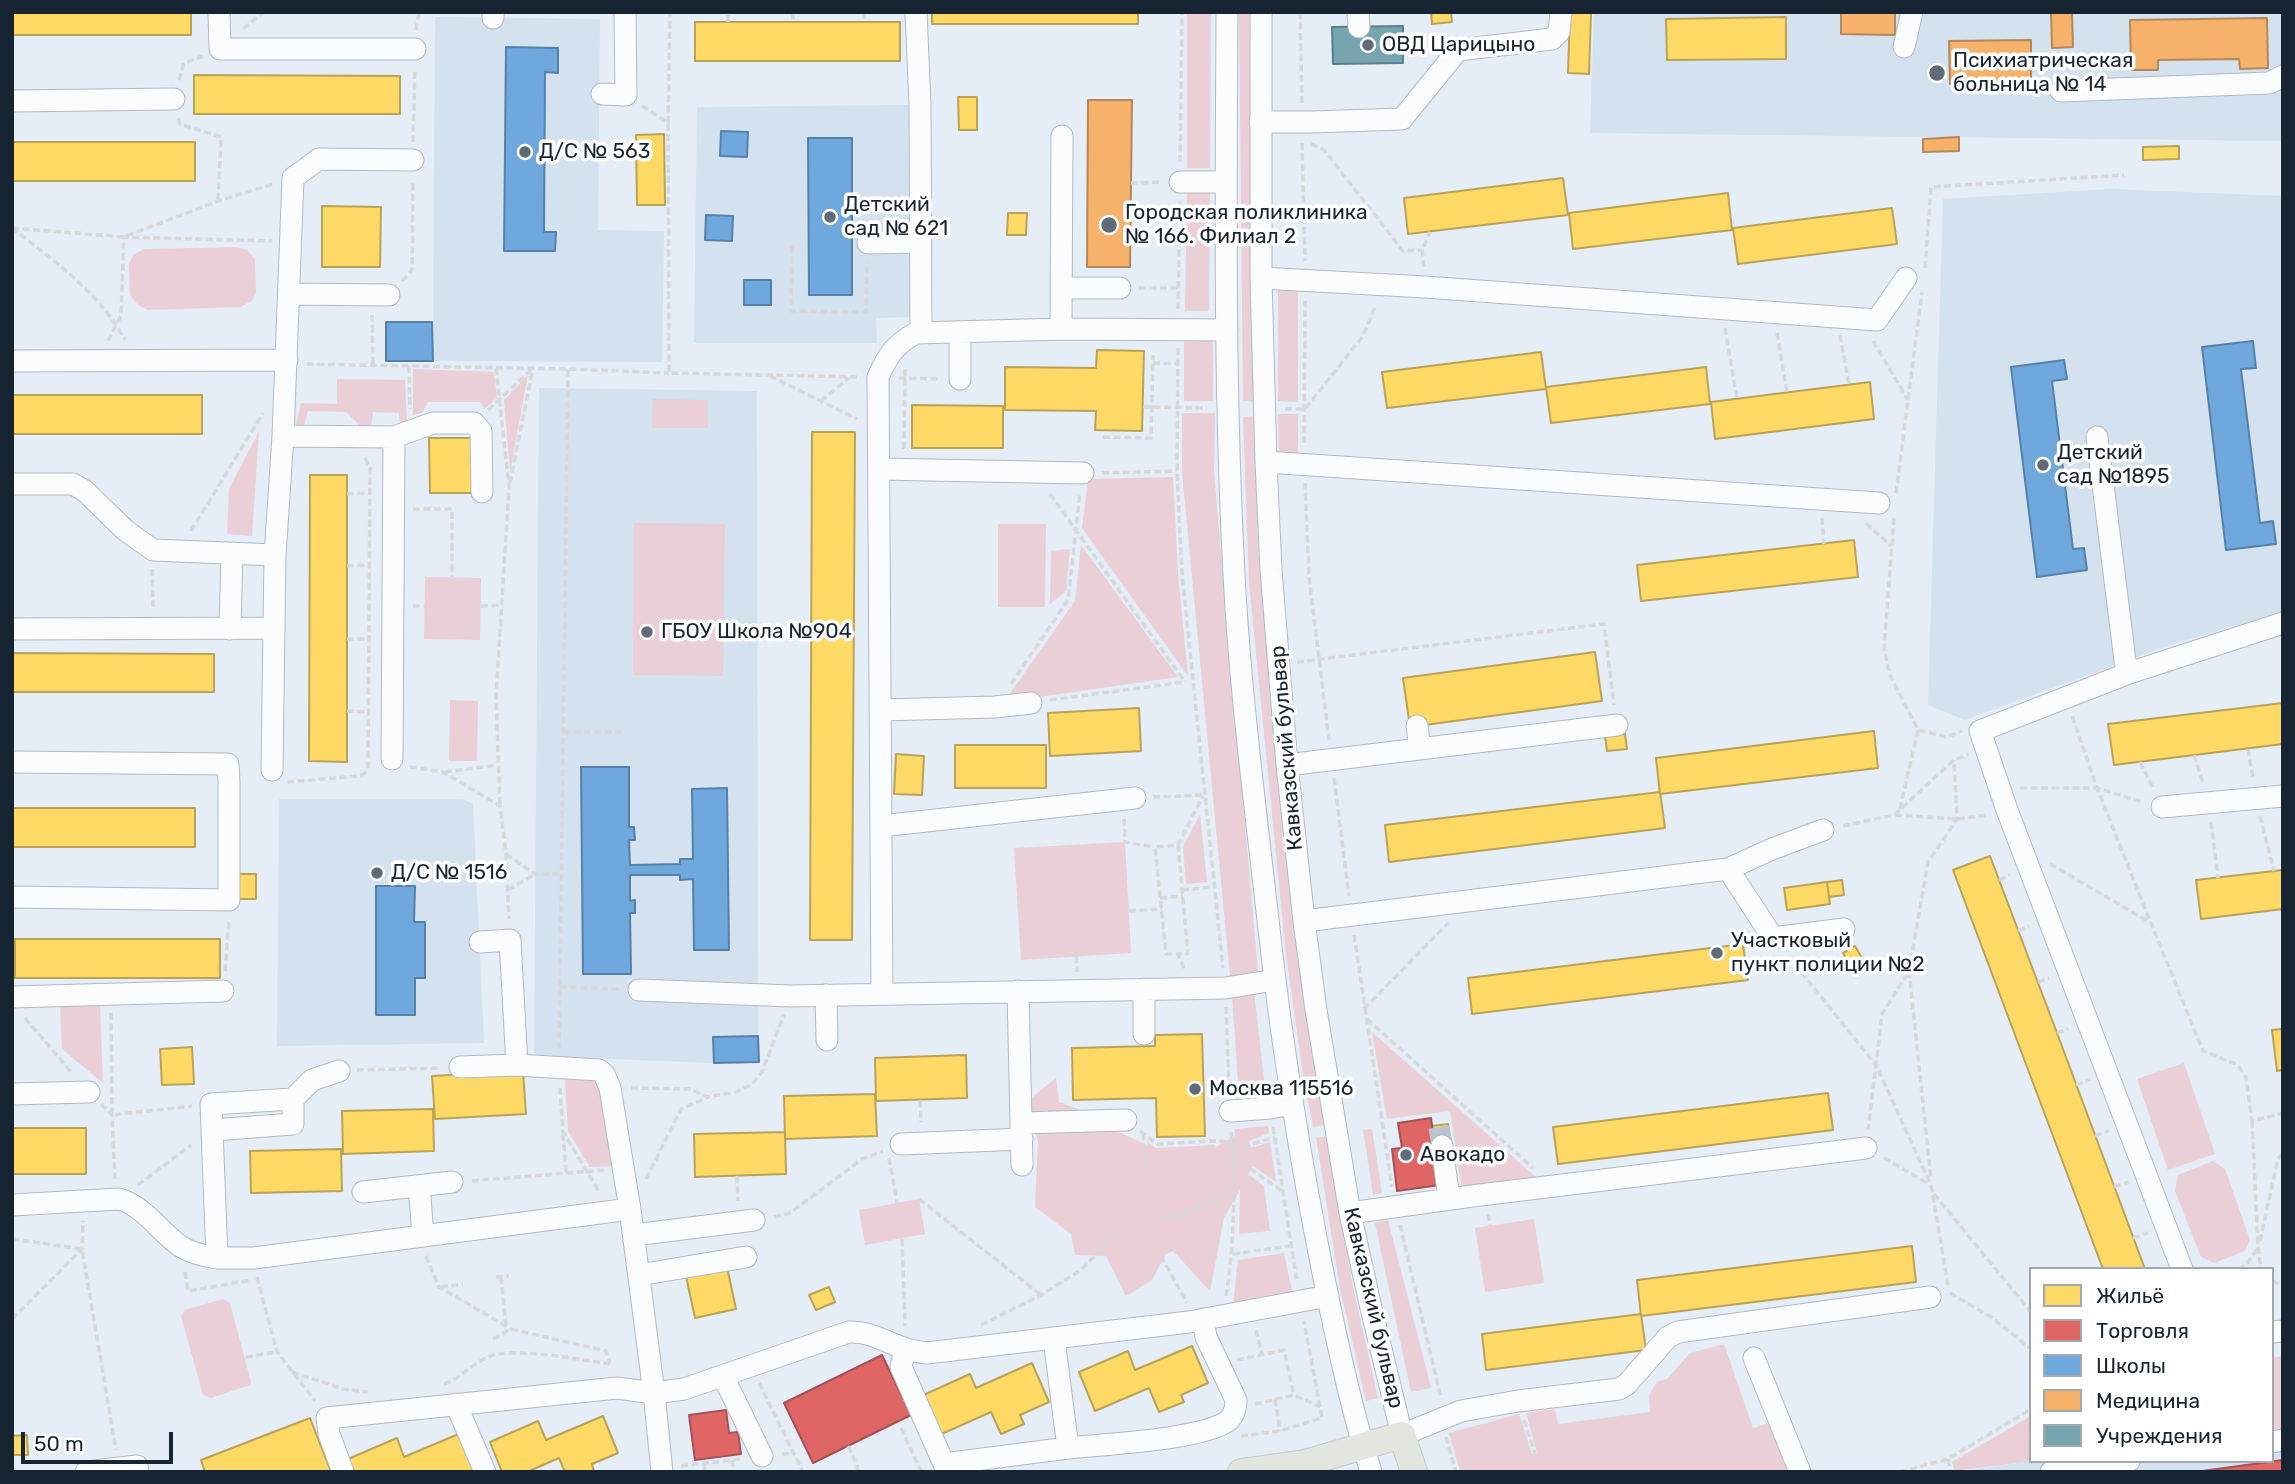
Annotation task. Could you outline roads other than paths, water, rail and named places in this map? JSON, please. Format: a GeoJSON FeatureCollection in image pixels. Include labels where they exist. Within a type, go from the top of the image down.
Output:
{"type":"FeatureCollection","features":[{"type":"Feature","properties":{"kind":"main road"},"geometry":{"type":"LineString","coordinates":[[1241,1472],[1305,1464],[1402,1435]]}},
{"type":"Feature","properties":{"kind":"main road","name":"Кавказский бульвар"},"geometry":{"type":"LineString","coordinates":[[1402,1435],[1414,1472]]}},
{"type":"Feature","properties":{"kind":"street"},"geometry":{"type":"LineString","coordinates":[[219,12],[220,49],[415,49]]}},
{"type":"Feature","properties":{"kind":"street"},"geometry":{"type":"LineString","coordinates":[[602,94],[626,96],[625,12]]}},
{"type":"Feature","properties":{"kind":"street"},"geometry":{"type":"LineString","coordinates":[[913,336],[920,242],[920,104],[916,12]]}},
{"type":"Feature","properties":{"kind":"street","name":"Кавказский бульвар"},"geometry":{"type":"LineString","coordinates":[[1227,12],[1227,330],[1231,499],[1240,668],[1275,980],[1292,1104],[1345,1379],[1371,1472]]}},
{"type":"Feature","properties":{"kind":"street","name":"Кавказский бульвар"},"geometry":{"type":"LineString","coordinates":[[1261,12],[1261,278],[1266,461],[1271,570],[1287,765],[1316,1010],[1350,1213],[1402,1435]]}},
{"type":"Feature","properties":{"kind":"street"},"geometry":{"type":"LineString","coordinates":[[1260,122],[1402,119],[1458,50],[1552,39],[1559,32],[1561,12]]}},
{"type":"Feature","properties":{"kind":"street"},"geometry":{"type":"LineString","coordinates":[[1904,47],[1912,12]]}},
{"type":"Feature","properties":{"kind":"street"},"geometry":{"type":"LineString","coordinates":[[2061,91],[2269,83],[2283,76]]}},
{"type":"Feature","properties":{"kind":"street"},"geometry":{"type":"LineString","coordinates":[[12,100],[173,99]]}},
{"type":"Feature","properties":{"kind":"street"},"geometry":{"type":"LineString","coordinates":[[1061,329],[1062,136]]}},
{"type":"Feature","properties":{"kind":"street"},"geometry":{"type":"LineString","coordinates":[[282,774],[274,628],[275,555],[287,362],[293,178],[319,159],[413,160]]}},
{"type":"Feature","properties":{"kind":"street"},"geometry":{"type":"LineString","coordinates":[[1180,182],[1226,182]]}},
{"type":"Feature","properties":{"kind":"street"},"geometry":{"type":"LineString","coordinates":[[867,243],[920,242]]}},
{"type":"Feature","properties":{"kind":"street"},"geometry":{"type":"LineString","coordinates":[[1261,278],[1385,284],[1878,320],[1915,278]]}},
{"type":"Feature","properties":{"kind":"street"},"geometry":{"type":"LineString","coordinates":[[1062,288],[1119,288]]}},
{"type":"Feature","properties":{"kind":"street"},"geometry":{"type":"LineString","coordinates":[[289,294],[389,295]]}},
{"type":"Feature","properties":{"kind":"street"},"geometry":{"type":"LineString","coordinates":[[882,994],[878,377],[889,353],[913,336],[960,332],[1061,329],[1227,330]]}},
{"type":"Feature","properties":{"kind":"street"},"geometry":{"type":"LineString","coordinates":[[960,332],[960,379]]}},
{"type":"Feature","properties":{"kind":"street"},"geometry":{"type":"LineString","coordinates":[[12,361],[287,362]]}},
{"type":"Feature","properties":{"kind":"street"},"geometry":{"type":"LineString","coordinates":[[283,436],[403,434],[433,423],[474,423],[481,431],[482,492]]}},
{"type":"Feature","properties":{"kind":"street"},"geometry":{"type":"LineString","coordinates":[[390,764],[394,509],[403,434]]}},
{"type":"Feature","properties":{"kind":"street"},"geometry":{"type":"LineString","coordinates":[[2097,437],[2125,661],[2129,673]]}},
{"type":"Feature","properties":{"kind":"street"},"geometry":{"type":"LineString","coordinates":[[1266,461],[1889,507]]}},
{"type":"Feature","properties":{"kind":"street"},"geometry":{"type":"LineString","coordinates":[[879,469],[1083,473]]}},
{"type":"Feature","properties":{"kind":"street"},"geometry":{"type":"LineString","coordinates":[[12,484],[73,484],[85,491],[125,530],[152,550],[275,555]]}},
{"type":"Feature","properties":{"kind":"street"},"geometry":{"type":"LineString","coordinates":[[230,629],[232,554]]}},
{"type":"Feature","properties":{"kind":"street"},"geometry":{"type":"LineString","coordinates":[[2181,1267],[2021,847],[1980,732],[2129,673],[2283,623]]}},
{"type":"Feature","properties":{"kind":"street"},"geometry":{"type":"LineString","coordinates":[[12,629],[274,628]]}},
{"type":"Feature","properties":{"kind":"street"},"geometry":{"type":"LineString","coordinates":[[880,710],[995,707],[1031,703]]}},
{"type":"Feature","properties":{"kind":"street"},"geometry":{"type":"LineString","coordinates":[[1287,765],[1617,725]]}},
{"type":"Feature","properties":{"kind":"street"},"geometry":{"type":"LineString","coordinates":[[1417,726],[1420,749]]}},
{"type":"Feature","properties":{"kind":"street"},"geometry":{"type":"LineString","coordinates":[[12,762],[228,764],[229,900],[12,897]]}},
{"type":"Feature","properties":{"kind":"street"},"geometry":{"type":"LineString","coordinates":[[2162,807],[2283,796]]}},
{"type":"Feature","properties":{"kind":"street"},"geometry":{"type":"LineString","coordinates":[[881,826],[1129,807]]}},
{"type":"Feature","properties":{"kind":"street"},"geometry":{"type":"LineString","coordinates":[[1304,921],[1728,869],[1823,830]]}},
{"type":"Feature","properties":{"kind":"street"},"geometry":{"type":"LineString","coordinates":[[1728,869],[1773,938],[1844,929]]}},
{"type":"Feature","properties":{"kind":"street"},"geometry":{"type":"LineString","coordinates":[[480,942],[510,940],[517,1065]]}},
{"type":"Feature","properties":{"kind":"street"},"geometry":{"type":"LineString","coordinates":[[639,990],[791,996],[1225,988],[1275,980]]}},
{"type":"Feature","properties":{"kind":"street"},"geometry":{"type":"LineString","coordinates":[[1143,989],[1144,1034]]}},
{"type":"Feature","properties":{"kind":"street"},"geometry":{"type":"LineString","coordinates":[[1018,990],[1022,1165]]}},
{"type":"Feature","properties":{"kind":"street"},"geometry":{"type":"LineString","coordinates":[[17,1005],[110,994],[223,991]]}},
{"type":"Feature","properties":{"kind":"street"},"geometry":{"type":"LineString","coordinates":[[826,995],[827,1040]]}},
{"type":"Feature","properties":{"kind":"street"},"geometry":{"type":"LineString","coordinates":[[460,1067],[517,1065],[599,1070],[604,1073],[610,1088],[624,1169],[621,1210],[634,1235],[662,1470]]}},
{"type":"Feature","properties":{"kind":"street"},"geometry":{"type":"LineString","coordinates":[[213,1130],[293,1124],[293,1099],[312,1080],[339,1071]]}},
{"type":"Feature","properties":{"kind":"street"},"geometry":{"type":"LineString","coordinates":[[12,1094],[89,1092]]}},
{"type":"Feature","properties":{"kind":"street"},"geometry":{"type":"LineString","coordinates":[[217,1258],[211,1104],[250,1095],[293,1099]]}},
{"type":"Feature","properties":{"kind":"street"},"geometry":{"type":"LineString","coordinates":[[1230,1111],[1292,1104]]}},
{"type":"Feature","properties":{"kind":"street"},"geometry":{"type":"LineString","coordinates":[[901,1144],[1021,1131],[1135,1127]]}},
{"type":"Feature","properties":{"kind":"street"},"geometry":{"type":"LineString","coordinates":[[1442,1146],[1449,1199]]}},
{"type":"Feature","properties":{"kind":"street"},"geometry":{"type":"LineString","coordinates":[[1350,1213],[1395,1205],[1866,1148]]}},
{"type":"Feature","properties":{"kind":"street"},"geometry":{"type":"LineString","coordinates":[[363,1192],[452,1182]]}},
{"type":"Feature","properties":{"kind":"street"},"geometry":{"type":"LineString","coordinates":[[419,1186],[423,1235]]}},
{"type":"Feature","properties":{"kind":"street"},"geometry":{"type":"LineString","coordinates":[[12,1205],[118,1199],[131,1202],[181,1247],[217,1258],[254,1258],[621,1210]]}},
{"type":"Feature","properties":{"kind":"street"},"geometry":{"type":"LineString","coordinates":[[634,1235],[746,1221]]}},
{"type":"Feature","properties":{"kind":"street"},"geometry":{"type":"LineString","coordinates":[[639,1275],[746,1257]]}},
{"type":"Feature","properties":{"kind":"street"},"geometry":{"type":"LineString","coordinates":[[343,1472],[329,1434],[327,1418],[617,1388],[654,1393],[684,1389],[849,1332],[860,1332],[905,1349],[927,1353],[1208,1318],[1328,1296]]}},
{"type":"Feature","properties":{"kind":"street"},"geometry":{"type":"LineString","coordinates":[[1402,1435],[1461,1411],[1619,1389],[1627,1384],[1668,1337],[1678,1332],[1930,1297]]}},
{"type":"Feature","properties":{"kind":"street"},"geometry":{"type":"LineString","coordinates":[[905,1349],[901,1367],[944,1464],[1181,1436],[1230,1419],[1236,1408],[1236,1400],[1206,1338],[1208,1318]]}},
{"type":"Feature","properties":{"kind":"street"},"geometry":{"type":"LineString","coordinates":[[1054,1339],[1068,1448]]}},
{"type":"Feature","properties":{"kind":"street"},"geometry":{"type":"LineString","coordinates":[[1754,1358],[1800,1472]]}},
{"type":"Feature","properties":{"kind":"street"},"geometry":{"type":"LineString","coordinates":[[723,1376],[762,1457]]}},
{"type":"Feature","properties":{"kind":"street"},"geometry":{"type":"LineString","coordinates":[[456,1404],[485,1472]]}},
{"type":"Feature","properties":{"kind":"street"},"geometry":{"type":"LineString","coordinates":[[2051,1472],[2115,1463]]}},
{"type":"Feature","properties":{"kind":"street"},"geometry":{"type":"LineString","coordinates":[[86,1472],[129,1470]]}},
{"type":"Feature","properties":{"kind":"tunnel"},"geometry":{"type":"LineString","coordinates":[[1439,1127],[1442,1146]]}},
{"type":"Feature","properties":{"kind":"place","name":"ОВД Царицыно"},"geometry":{"type":"Point","coordinates":[1368,45]}},
{"type":"Feature","properties":{"kind":"place","name":"Психиатрическая больница № 14"},"geometry":{"type":"Point","coordinates":[1937,73]}},
{"type":"Feature","properties":{"kind":"place","name":"Д/C № 563"},"geometry":{"type":"Point","coordinates":[525,152]}},
{"type":"Feature","properties":{"kind":"place","name":"Детский сад № 621"},"geometry":{"type":"Point","coordinates":[830,217]}},
{"type":"Feature","properties":{"kind":"place","name":"Городская поликлиника № 166. Филиал 2"},"geometry":{"type":"Point","coordinates":[1109,225]}},
{"type":"Feature","properties":{"kind":"place","name":"Детский сад №1895"},"geometry":{"type":"Point","coordinates":[2043,465]}},
{"type":"Feature","properties":{"kind":"place","name":"ГБОУ Школа №904"},"geometry":{"type":"Point","coordinates":[647,632]}},
{"type":"Feature","properties":{"kind":"place","name":"Д/C № 1516"},"geometry":{"type":"Point","coordinates":[377,873]}},
{"type":"Feature","properties":{"kind":"place","name":"Участковый пункт полиции №2"},"geometry":{"type":"Point","coordinates":[1717,953]}},
{"type":"Feature","properties":{"kind":"place","name":"Москва 115516"},"geometry":{"type":"Point","coordinates":[1195,1089]}},
{"type":"Feature","properties":{"kind":"place","name":"Авокадо"},"geometry":{"type":"Point","coordinates":[1406,1155]}}]}
